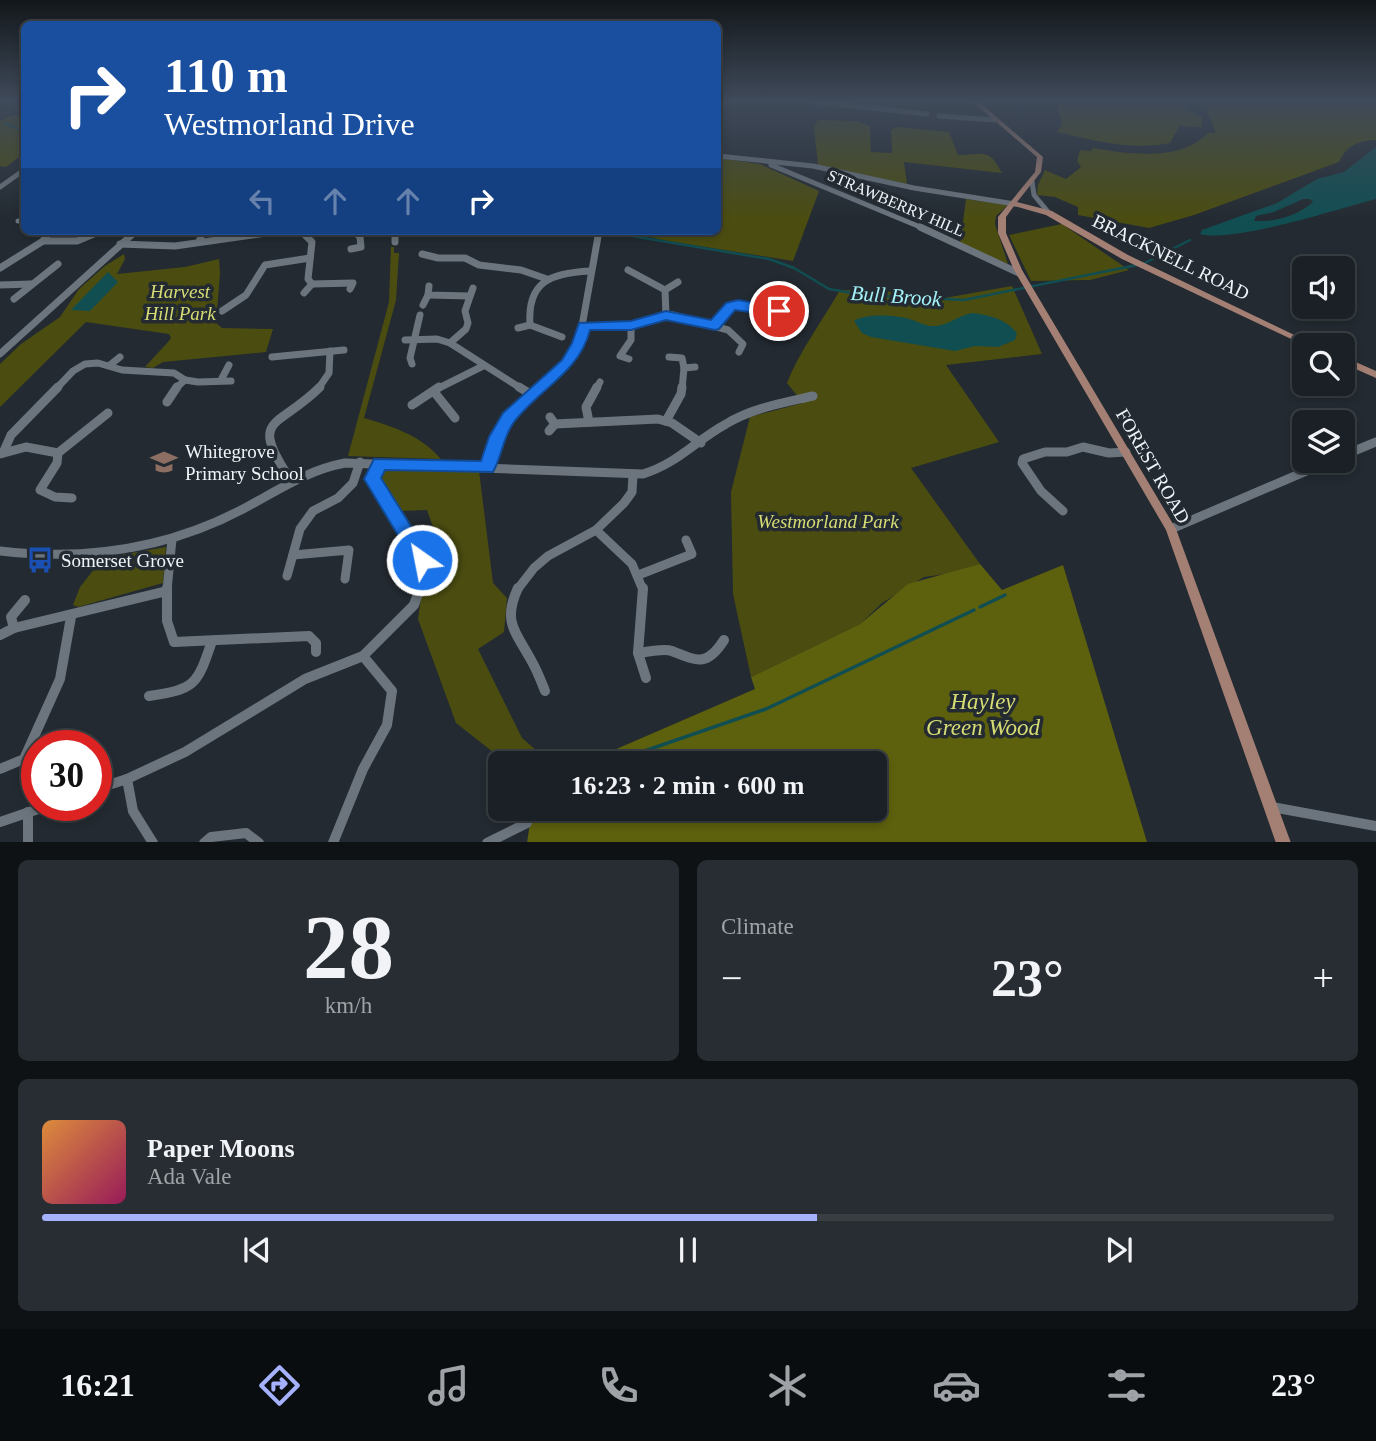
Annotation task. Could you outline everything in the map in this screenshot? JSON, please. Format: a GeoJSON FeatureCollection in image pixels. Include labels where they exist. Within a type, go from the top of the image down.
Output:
{"type":"FeatureCollection","features":[{"type":"Feature","properties":{"kind":"main road"},"geometry":{"type":"LineString","coordinates":[[1015,204],[1038,172],[1040,157],[1021,141]]}},
{"type":"Feature","properties":{"kind":"main road","name":"BRACKNELL ROAD"},"geometry":{"type":"LineString","coordinates":[[1015,204],[1036,204],[1141,265],[1292,336]]}},
{"type":"Feature","properties":{"kind":"main road","name":"FOREST ROAD"},"geometry":{"type":"LineString","coordinates":[[1015,204],[1006,212],[1000,225],[1004,240],[1027,286],[1171,529],[1284,842]]}},
{"type":"Feature","properties":{"kind":"main road"},"geometry":{"type":"LineString","coordinates":[[1355,365],[1376,375]]}},
{"type":"Feature","properties":{"kind":"street"},"geometry":{"type":"LineString","coordinates":[[721,156],[813,166],[914,188],[1015,204]]}},
{"type":"Feature","properties":{"kind":"street","name":"STRAWBERRY HILL"},"geometry":{"type":"LineString","coordinates":[[761,161],[936,234],[1020,273]]}},
{"type":"Feature","properties":{"kind":"street"},"geometry":{"type":"LineString","coordinates":[[0,187],[21,172]]}},
{"type":"Feature","properties":{"kind":"street"},"geometry":{"type":"LineString","coordinates":[[15,177],[21,177]]}},
{"type":"Feature","properties":{"kind":"street"},"geometry":{"type":"LineString","coordinates":[[1032,181],[1036,204]]}},
{"type":"Feature","properties":{"kind":"street"},"geometry":{"type":"LineString","coordinates":[[43,241],[47,235]]}},
{"type":"Feature","properties":{"kind":"street"},"geometry":{"type":"LineString","coordinates":[[0,268],[4,261],[43,241],[77,241],[91,235]]}},
{"type":"Feature","properties":{"kind":"street"},"geometry":{"type":"LineString","coordinates":[[0,354],[3,347],[131,235]]}},
{"type":"Feature","properties":{"kind":"street"},"geometry":{"type":"LineString","coordinates":[[200,242],[202,235]]}},
{"type":"Feature","properties":{"kind":"street"},"geometry":{"type":"LineString","coordinates":[[120,244],[151,247],[251,235]]}},
{"type":"Feature","properties":{"kind":"street"},"geometry":{"type":"LineString","coordinates":[[308,235],[315,245],[310,258],[308,279],[312,285]]}},
{"type":"Feature","properties":{"kind":"street"},"geometry":{"type":"LineString","coordinates":[[351,249],[361,247],[357,235]]}},
{"type":"Feature","properties":{"kind":"street"},"geometry":{"type":"LineString","coordinates":[[395,235],[395,242]]}},
{"type":"Feature","properties":{"kind":"street"},"geometry":{"type":"LineString","coordinates":[[487,468],[509,417],[567,363],[579,343],[598,235]]}},
{"type":"Feature","properties":{"kind":"street"},"geometry":{"type":"LineString","coordinates":[[422,254],[438,258],[465,258],[479,265],[521,270],[547,279]]}},
{"type":"Feature","properties":{"kind":"street"},"geometry":{"type":"LineString","coordinates":[[222,311],[246,295],[265,265],[310,258]]}},
{"type":"Feature","properties":{"kind":"street"},"geometry":{"type":"LineString","coordinates":[[14,299],[58,264]]}},
{"type":"Feature","properties":{"kind":"street"},"geometry":{"type":"LineString","coordinates":[[620,276],[629,269],[665,290]]}},
{"type":"Feature","properties":{"kind":"street"},"geometry":{"type":"LineString","coordinates":[[530,325],[530,304],[535,291],[547,279],[566,271],[590,271]]}},
{"type":"Feature","properties":{"kind":"street"},"geometry":{"type":"LineString","coordinates":[[665,290],[678,282]]}},
{"type":"Feature","properties":{"kind":"street"},"geometry":{"type":"LineString","coordinates":[[0,285],[32,284]]}},
{"type":"Feature","properties":{"kind":"street"},"geometry":{"type":"LineString","coordinates":[[304,293],[312,285],[352,286]]}},
{"type":"Feature","properties":{"kind":"street"},"geometry":{"type":"LineString","coordinates":[[423,304],[429,286]]}},
{"type":"Feature","properties":{"kind":"street"},"geometry":{"type":"LineString","coordinates":[[450,343],[466,329],[468,323],[465,311],[473,288]]}},
{"type":"Feature","properties":{"kind":"street"},"geometry":{"type":"LineString","coordinates":[[665,290],[666,316]]}},
{"type":"Feature","properties":{"kind":"street"},"geometry":{"type":"LineString","coordinates":[[428,295],[469,296]]}},
{"type":"Feature","properties":{"kind":"street"},"geometry":{"type":"LineString","coordinates":[[715,326],[730,306],[738,305],[781,314],[786,306]]}},
{"type":"Feature","properties":{"kind":"street"},"geometry":{"type":"LineString","coordinates":[[412,363],[410,358],[420,315]]}},
{"type":"Feature","properties":{"kind":"street"},"geometry":{"type":"LineString","coordinates":[[584,326],[631,325],[666,316],[728,330],[743,344],[754,344]]}},
{"type":"Feature","properties":{"kind":"street"},"geometry":{"type":"LineString","coordinates":[[518,328],[530,325],[562,337]]}},
{"type":"Feature","properties":{"kind":"street"},"geometry":{"type":"LineString","coordinates":[[629,359],[618,359],[631,340],[631,325]]}},
{"type":"Feature","properties":{"kind":"street"},"geometry":{"type":"LineString","coordinates":[[405,340],[437,340],[450,343],[532,395]]}},
{"type":"Feature","properties":{"kind":"street"},"geometry":{"type":"LineString","coordinates":[[739,352],[743,344]]}},
{"type":"Feature","properties":{"kind":"street"},"geometry":{"type":"LineString","coordinates":[[272,358],[344,350]]}},
{"type":"Feature","properties":{"kind":"street"},"geometry":{"type":"LineString","coordinates":[[292,482],[269,446],[270,437],[273,427],[284,414],[324,383],[329,372],[330,351]]}},
{"type":"Feature","properties":{"kind":"street"},"geometry":{"type":"LineString","coordinates":[[110,365],[120,357]]}},
{"type":"Feature","properties":{"kind":"street"},"geometry":{"type":"LineString","coordinates":[[666,421],[681,394],[684,368],[682,358],[669,357]]}},
{"type":"Feature","properties":{"kind":"street"},"geometry":{"type":"LineString","coordinates":[[1,453],[11,435],[72,371],[85,364],[110,365],[122,370],[174,373],[184,380],[198,382],[231,381]]}},
{"type":"Feature","properties":{"kind":"street"},"geometry":{"type":"LineString","coordinates":[[221,380],[229,365]]}},
{"type":"Feature","properties":{"kind":"street"},"geometry":{"type":"LineString","coordinates":[[412,405],[418,399],[435,393],[439,387],[483,366]]}},
{"type":"Feature","properties":{"kind":"street"},"geometry":{"type":"LineString","coordinates":[[684,368],[695,367]]}},
{"type":"Feature","properties":{"kind":"street"},"geometry":{"type":"LineString","coordinates":[[167,402],[173,390],[184,380]]}},
{"type":"Feature","properties":{"kind":"street"},"geometry":{"type":"LineString","coordinates":[[589,422],[586,407],[600,382]]}},
{"type":"Feature","properties":{"kind":"street"},"geometry":{"type":"LineString","coordinates":[[435,393],[455,418]]}},
{"type":"Feature","properties":{"kind":"street"},"geometry":{"type":"LineString","coordinates":[[0,551],[42,556],[90,555],[172,540],[217,522],[292,482],[332,465],[380,463],[634,475],[664,469],[725,424],[813,396]]}},
{"type":"Feature","properties":{"kind":"street"},"geometry":{"type":"LineString","coordinates":[[72,498],[55,497],[40,490],[57,463],[58,453],[108,413]]}},
{"type":"Feature","properties":{"kind":"street"},"geometry":{"type":"LineString","coordinates":[[551,424],[650,419],[666,421],[701,443]]}},
{"type":"Feature","properties":{"kind":"street"},"geometry":{"type":"LineString","coordinates":[[1355,451],[1376,442]]}},
{"type":"Feature","properties":{"kind":"street"},"geometry":{"type":"LineString","coordinates":[[1,453],[26,447],[58,453]]}},
{"type":"Feature","properties":{"kind":"street"},"geometry":{"type":"LineString","coordinates":[[1063,511],[1041,491],[1023,460],[1045,452],[1067,452],[1083,447],[1109,453],[1126,452]]}},
{"type":"Feature","properties":{"kind":"street"},"geometry":{"type":"LineString","coordinates":[[287,576],[300,529],[313,511],[338,498],[353,483],[360,463]]}},
{"type":"Feature","properties":{"kind":"street"},"geometry":{"type":"LineString","coordinates":[[112,784],[185,752],[305,679],[363,656],[414,605],[423,579],[422,560],[372,479],[380,463]]}},
{"type":"Feature","properties":{"kind":"street"},"geometry":{"type":"LineString","coordinates":[[1171,529],[1302,473]]}},
{"type":"Feature","properties":{"kind":"street"},"geometry":{"type":"LineString","coordinates":[[545,691],[511,628],[512,605],[517,589],[548,556],[596,530],[632,492],[634,475]]}},
{"type":"Feature","properties":{"kind":"street"},"geometry":{"type":"LineString","coordinates":[[303,507],[313,511]]}},
{"type":"Feature","properties":{"kind":"street"},"geometry":{"type":"LineString","coordinates":[[596,530],[632,562],[641,574],[645,590],[637,636],[638,653],[646,678]]}},
{"type":"Feature","properties":{"kind":"street"},"geometry":{"type":"LineString","coordinates":[[172,540],[167,591],[169,625],[174,642],[309,636],[316,643],[316,652]]}},
{"type":"Feature","properties":{"kind":"street"},"geometry":{"type":"LineString","coordinates":[[641,574],[695,555],[686,540]]}},
{"type":"Feature","properties":{"kind":"street"},"geometry":{"type":"LineString","coordinates":[[293,555],[349,550],[345,579]]}},
{"type":"Feature","properties":{"kind":"street"},"geometry":{"type":"LineString","coordinates":[[0,635],[14,628],[71,617],[167,591]]}},
{"type":"Feature","properties":{"kind":"street"},"geometry":{"type":"LineString","coordinates":[[14,628],[10,623],[11,617],[25,600]]}},
{"type":"Feature","properties":{"kind":"street"},"geometry":{"type":"LineString","coordinates":[[37,730],[60,679],[71,617]]}},
{"type":"Feature","properties":{"kind":"street"},"geometry":{"type":"LineString","coordinates":[[638,653],[670,650],[681,657],[697,660],[715,654],[724,640]]}},
{"type":"Feature","properties":{"kind":"street"},"geometry":{"type":"LineString","coordinates":[[149,696],[185,691],[198,682],[212,641]]}},
{"type":"Feature","properties":{"kind":"street"},"geometry":{"type":"LineString","coordinates":[[333,842],[363,769],[387,725],[392,691],[363,656]]}},
{"type":"Feature","properties":{"kind":"street"},"geometry":{"type":"LineString","coordinates":[[0,769],[21,760]]}},
{"type":"Feature","properties":{"kind":"street"},"geometry":{"type":"LineString","coordinates":[[127,779],[132,811],[153,842]]}},
{"type":"Feature","properties":{"kind":"street"},"geometry":{"type":"LineString","coordinates":[[1272,807],[1376,826]]}},
{"type":"Feature","properties":{"kind":"street"},"geometry":{"type":"LineString","coordinates":[[0,822],[21,815]]}},
{"type":"Feature","properties":{"kind":"street"},"geometry":{"type":"LineString","coordinates":[[28,821],[28,842]]}},
{"type":"Feature","properties":{"kind":"street"},"geometry":{"type":"LineString","coordinates":[[487,842],[527,823]]}},
{"type":"Feature","properties":{"kind":"street"},"geometry":{"type":"LineString","coordinates":[[204,842],[211,837],[246,833],[260,842]]}},
{"type":"Feature","properties":{"kind":"green space"},"geometry":{"type":"Polygon","coordinates":[[[0,141],[21,141],[21,155],[6,167],[0,166],[0,141]]]}},
{"type":"Feature","properties":{"kind":"green space"},"geometry":{"type":"Polygon","coordinates":[[[816,141],[871,141],[871,152],[892,153],[891,141],[953,141],[958,155],[985,154],[1002,173],[904,162],[907,184],[818,165],[816,141]]]}},
{"type":"Feature","properties":{"kind":"green space"},"geometry":{"type":"Polygon","coordinates":[[[1101,141],[1171,141],[1155,145],[1101,141]]]}},
{"type":"Feature","properties":{"kind":"green space"},"geometry":{"type":"Polygon","coordinates":[[[1363,141],[1354,145],[1339,162],[1194,215],[1149,228],[1078,215],[1078,207],[1055,197],[1037,195],[1045,170],[1066,179],[1081,167],[1077,161],[1080,150],[1091,151],[1093,148],[1154,154],[1169,152],[1197,142],[1363,141]]]}},
{"type":"Feature","properties":{"kind":"green space"},"geometry":{"type":"Polygon","coordinates":[[[721,158],[760,164],[819,191],[793,261],[643,235],[721,235],[721,158]]]}},
{"type":"Feature","properties":{"kind":"green space"},"geometry":{"type":"Polygon","coordinates":[[[966,199],[1008,205],[996,216],[995,224],[1008,264],[960,245],[966,199]]]}},
{"type":"Feature","properties":{"kind":"green space"},"geometry":{"type":"Polygon","coordinates":[[[1062,224],[1129,270],[1090,280],[1031,281],[1009,235],[1062,224]]]}},
{"type":"Feature","properties":{"kind":"green space"},"geometry":{"type":"Polygon","coordinates":[[[391,247],[394,247],[394,253],[399,253],[396,300],[364,418],[415,438],[441,459],[348,456],[389,302],[391,247]]]}},
{"type":"Feature","properties":{"kind":"green space","name":"Harvest Hill Park"},"geometry":{"type":"Polygon","coordinates":[[[124,254],[125,259],[117,274],[185,267],[219,259],[216,323],[222,328],[273,329],[266,352],[163,362],[153,368],[145,367],[171,338],[169,334],[86,322],[0,407],[0,364],[21,344],[60,317],[79,289],[105,266],[124,254]]]}},
{"type":"Feature","properties":{"kind":"green space","name":"Westmorland Park"},"geometry":{"type":"Polygon","coordinates":[[[1012,286],[1042,354],[946,365],[999,442],[911,468],[980,564],[952,573],[924,577],[882,603],[860,624],[751,677],[733,594],[731,492],[750,417],[803,403],[787,383],[840,290],[886,291],[939,299],[1012,286]]]}},
{"type":"Feature","properties":{"kind":"green space"},"geometry":{"type":"Polygon","coordinates":[[[390,469],[479,471],[493,583],[507,598],[504,632],[478,649],[522,738],[537,751],[492,751],[456,723],[418,619],[425,572],[447,567],[427,510],[400,511],[380,480],[383,472],[390,469]]]}},
{"type":"Feature","properties":{"kind":"green space"},"geometry":{"type":"Polygon","coordinates":[[[166,547],[163,583],[78,607],[73,605],[80,587],[103,558],[166,547]]]}},
{"type":"Feature","properties":{"kind":"green space","name":"Hayley Green Wood"},"geometry":{"type":"Polygon","coordinates":[[[980,564],[1002,590],[1063,565],[1147,842],[527,842],[530,821],[887,821],[887,751],[612,751],[755,689],[751,677],[860,624],[908,584],[980,564]]]}},
{"type":"Feature","properties":{"kind":"water"},"geometry":{"type":"Polygon","coordinates":[[[1376,147],[1376,199],[1261,230],[1237,234],[1200,234],[1202,230],[1277,203],[1317,179],[1344,172],[1376,147]],[[1303,199],[1274,212],[1256,216],[1254,221],[1278,219],[1293,214],[1313,202],[1303,199]]]}},
{"type":"Feature","properties":{"kind":"water"},"geometry":{"type":"Polygon","coordinates":[[[108,272],[118,282],[90,311],[71,310],[108,272]]]}},
{"type":"Feature","properties":{"kind":"water"},"geometry":{"type":"Polygon","coordinates":[[[972,313],[1008,324],[1017,333],[1015,340],[998,347],[975,346],[955,351],[871,337],[862,333],[854,321],[873,316],[889,316],[935,326],[972,313]]]}},
{"type":"Feature","properties":{"kind":"waterway","name":"Bull Brook"},"geometry":{"type":"LineString","coordinates":[[626,235],[769,259],[794,268],[829,289],[864,295],[964,300],[1137,265]]}},
{"type":"Feature","properties":{"kind":"waterway","name":"Bull Brook"},"geometry":{"type":"LineString","coordinates":[[1143,264],[1190,240]]}},
{"type":"Feature","properties":{"kind":"waterway"},"geometry":{"type":"LineString","coordinates":[[980,607],[1005,595]]}},
{"type":"Feature","properties":{"kind":"waterway"},"geometry":{"type":"LineString","coordinates":[[645,751],[766,709],[974,610]]}},
{"type":"Feature","properties":{"kind":"place","name":"Whitegrove Primary School"},"geometry":{"type":"Point","coordinates":[164,462]}},
{"type":"Feature","properties":{"kind":"place","name":"Somerset Grove"},"geometry":{"type":"Point","coordinates":[40,560]}},
{"type":"Feature","properties":{"kind":"route"},"geometry":{"type":"LineString","coordinates":[[422,560],[372,479],[380,463],[487,468],[498,437],[509,417],[567,363],[579,343],[584,326],[631,325],[666,316],[682,317],[715,326],[730,306],[748,305],[779,311]]}}]}
